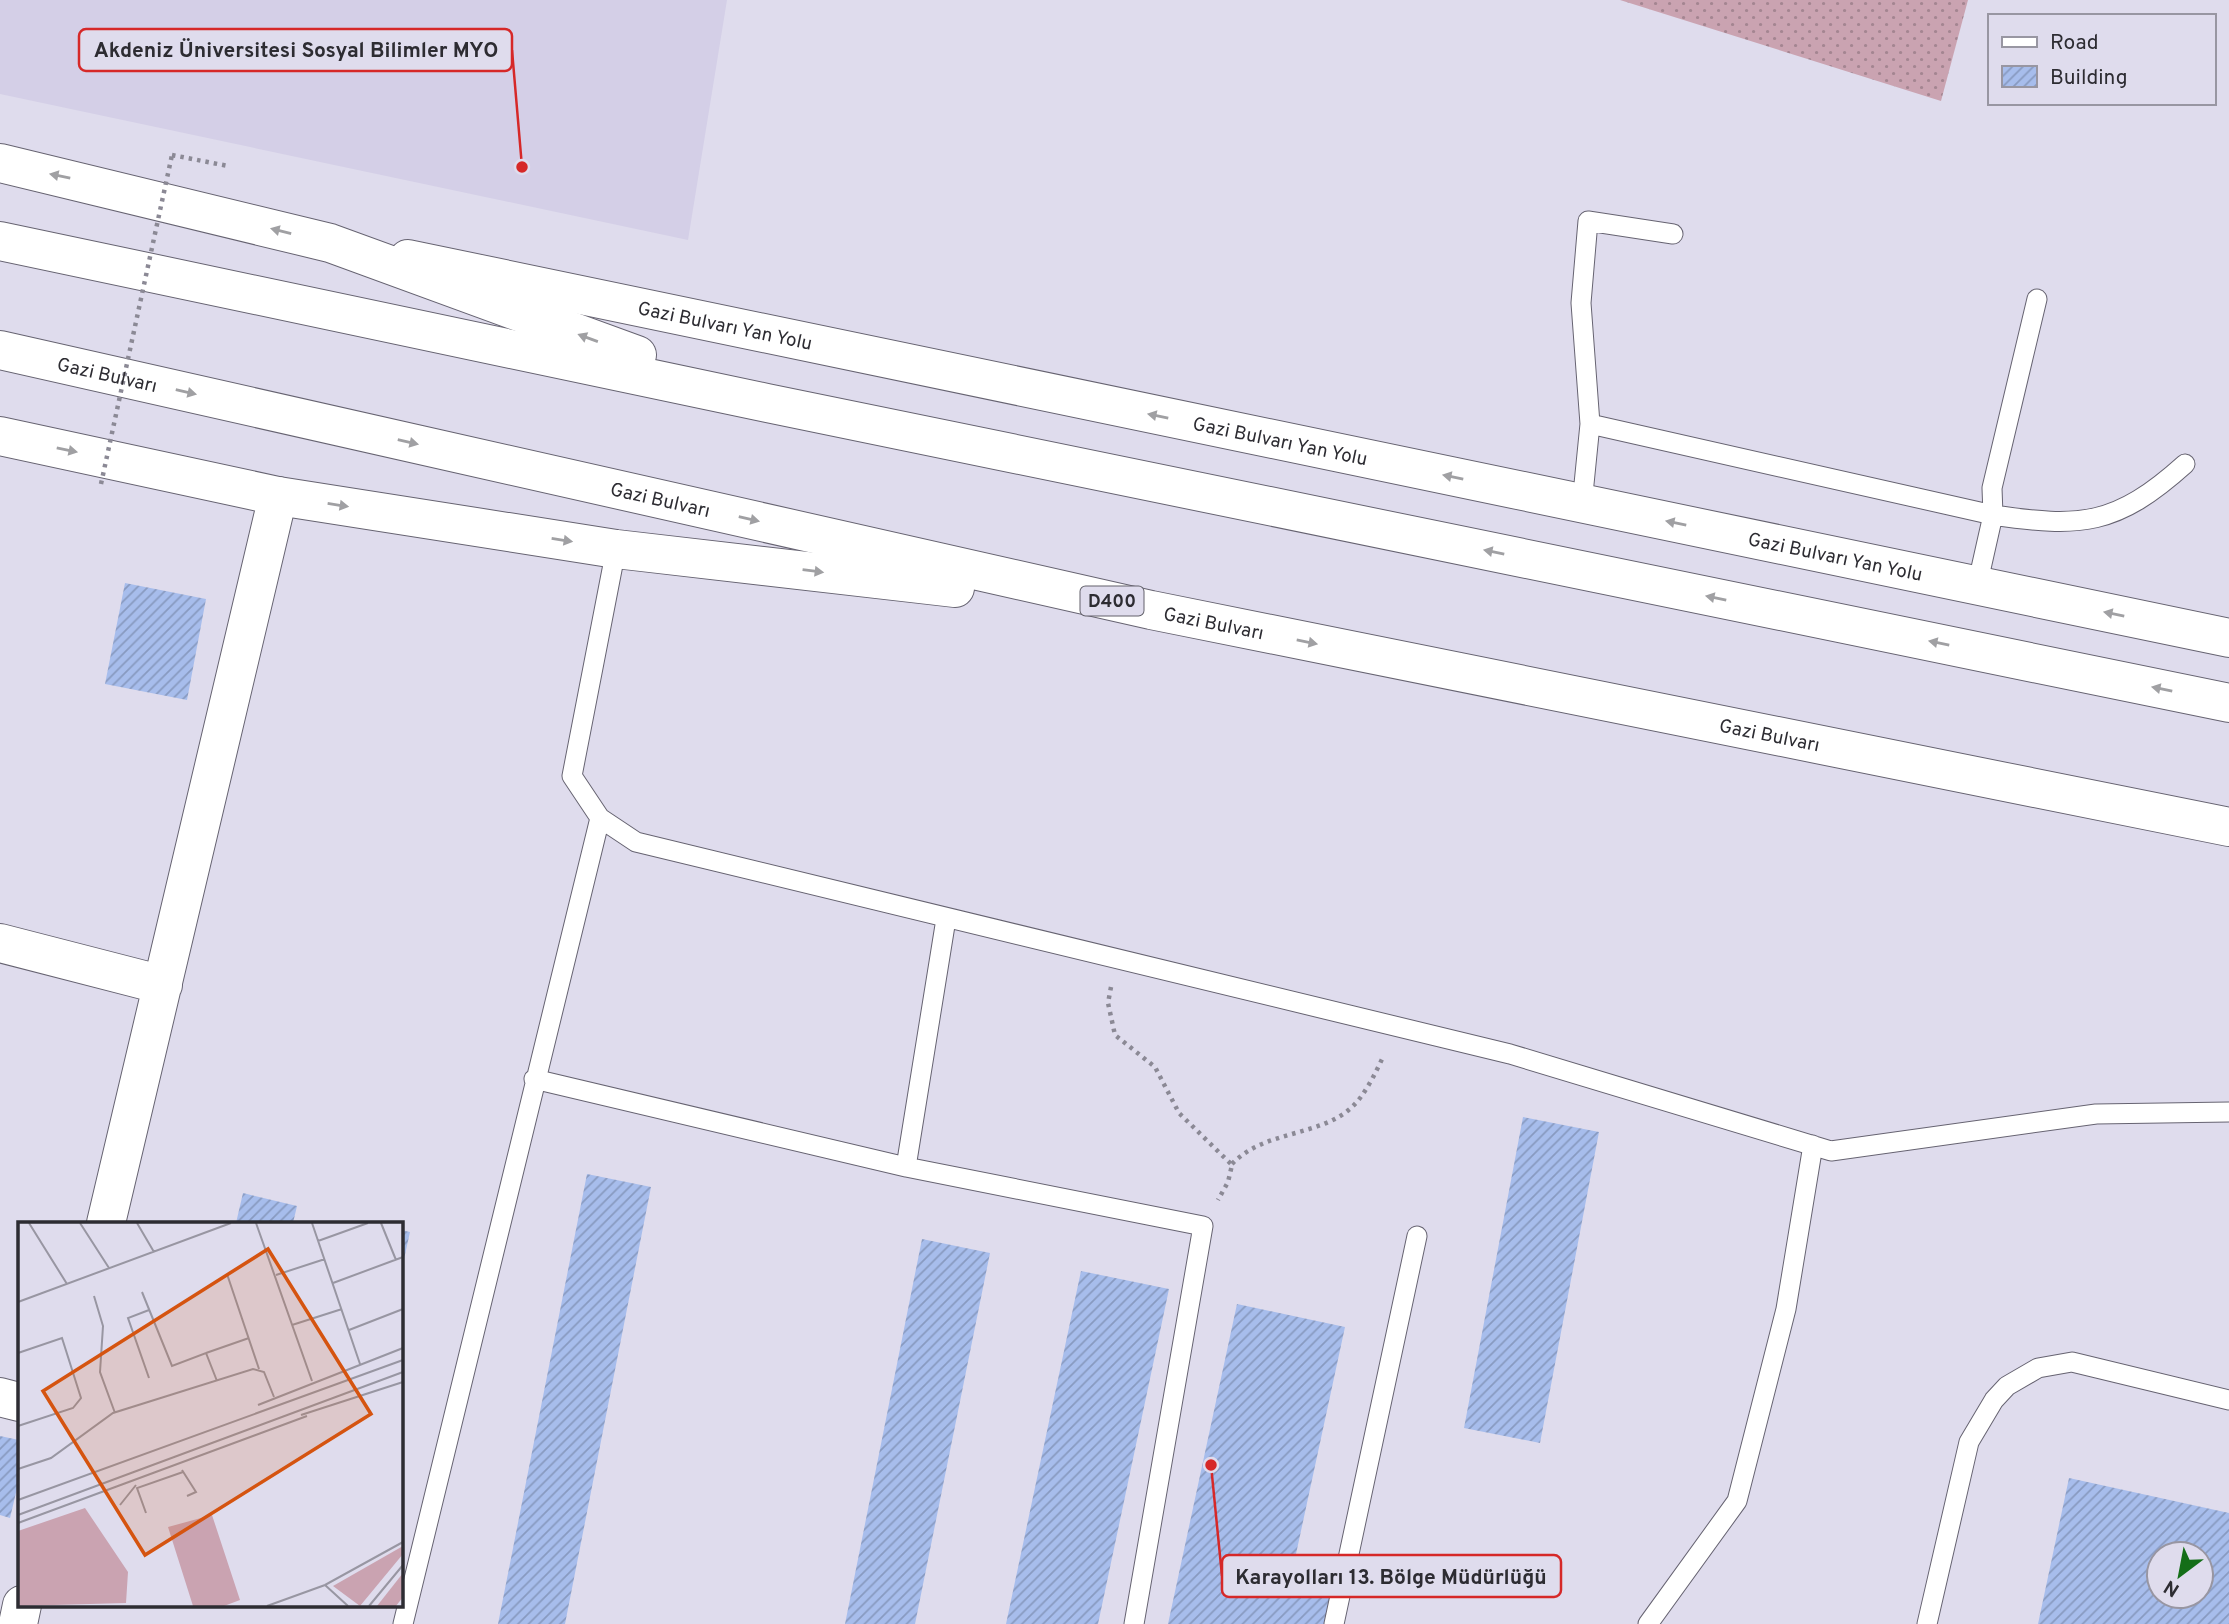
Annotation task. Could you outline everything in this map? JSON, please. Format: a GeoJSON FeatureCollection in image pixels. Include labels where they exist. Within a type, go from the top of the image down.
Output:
{"type":"FeatureCollection","features":[{"type":"Feature","properties":{"kind":"main road"},"geometry":{"type":"LineString","coordinates":[[0,163],[330,243],[768,403]]}},
{"type":"Feature","properties":{"kind":"main road"},"geometry":{"type":"LineString","coordinates":[[0,241],[768,403],[2229,703]]}},
{"type":"Feature","properties":{"kind":"main road","name":"Gazi Bulvarı Yan Yolu"},"geometry":{"type":"LineString","coordinates":[[330,243],[2229,638]]}},
{"type":"Feature","properties":{"kind":"main road","name":"Gazi Bulvarı"},"geometry":{"type":"LineString","coordinates":[[0,350],[1152,610],[2229,827]]}},
{"type":"Feature","properties":{"kind":"main road"},"geometry":{"type":"LineString","coordinates":[[0,436],[278,496],[616,549],[1152,610]]}},
{"type":"Feature","properties":{"kind":"main road"},"geometry":{"type":"LineString","coordinates":[[106,1222],[278,496]]}},
{"type":"Feature","properties":{"kind":"main road"},"geometry":{"type":"LineString","coordinates":[[0,943],[163,985]]}},
{"type":"Feature","properties":{"kind":"main road"},"geometry":{"type":"LineString","coordinates":[[0,1397],[18,1402]]}},
{"type":"Feature","properties":{"kind":"main road"},"geometry":{"type":"LineString","coordinates":[[18,1624],[22,1606]]}},
{"type":"Feature","properties":{"kind":"lane"},"geometry":{"type":"LineString","coordinates":[[1582,504],[1590,424],[1581,303],[1588,221],[1673,234]]}},
{"type":"Feature","properties":{"kind":"lane"},"geometry":{"type":"LineString","coordinates":[[1978,586],[1993,515],[1992,488],[2037,299]]}},
{"type":"Feature","properties":{"kind":"lane"},"geometry":{"type":"LineString","coordinates":[[1590,424],[1993,515],[2053,524],[2102,517],[2129,508],[2153,493],[2185,464]]}},
{"type":"Feature","properties":{"kind":"lane"},"geometry":{"type":"LineString","coordinates":[[616,549],[572,776],[600,818],[636,842],[1510,1054],[1831,1150],[2096,1114],[2229,1112]]}},
{"type":"Feature","properties":{"kind":"lane"},"geometry":{"type":"LineString","coordinates":[[402,1624],[600,818]]}},
{"type":"Feature","properties":{"kind":"lane"},"geometry":{"type":"LineString","coordinates":[[906,1167],[946,919]]}},
{"type":"Feature","properties":{"kind":"lane"},"geometry":{"type":"LineString","coordinates":[[534,1079],[906,1167],[1203,1226],[1134,1624]]}},
{"type":"Feature","properties":{"kind":"lane"},"geometry":{"type":"LineString","coordinates":[[1648,1624],[1737,1501],[1786,1309],[1813,1145]]}},
{"type":"Feature","properties":{"kind":"lane"},"geometry":{"type":"LineString","coordinates":[[1334,1624],[1416,1236]]}},
{"type":"Feature","properties":{"kind":"lane"},"geometry":{"type":"LineString","coordinates":[[1927,1624],[1969,1442],[1994,1400],[2007,1386],[2038,1368],[2072,1362],[2229,1400]]}},
{"type":"Feature","properties":{"kind":"path"},"geometry":{"type":"LineString","coordinates":[[102,484],[172,155],[228,166]]}},
{"type":"Feature","properties":{"kind":"path"},"geometry":{"type":"LineString","coordinates":[[1118,959],[1108,1003],[1115,1035],[1155,1067],[1179,1113],[1232,1165]]}},
{"type":"Feature","properties":{"kind":"path"},"geometry":{"type":"LineString","coordinates":[[1203,1226],[1228,1182],[1232,1165],[1242,1153],[1275,1138],[1332,1119],[1352,1107],[1378,1068],[1396,1027]]}},
{"type":"Feature","properties":{"kind":"shaded area"},"geometry":{"type":"Polygon","coordinates":[[[0,0],[727,0],[688,240],[0,94],[0,0]]]}},
{"type":"Feature","properties":{"kind":"shaded area"},"geometry":{"type":"Polygon","coordinates":[[[1620,0],[1968,0],[1941,101],[1620,0]]]}},
{"type":"Feature","properties":{"kind":"building"},"geometry":{"type":"Polygon","coordinates":[[[125,583],[206,599],[187,700],[105,684],[125,583]]]}},
{"type":"Feature","properties":{"kind":"building"},"geometry":{"type":"Polygon","coordinates":[[[1523,1117],[1599,1132],[1540,1443],[1464,1428],[1523,1117]]]}},
{"type":"Feature","properties":{"kind":"building"},"geometry":{"type":"Polygon","coordinates":[[[587,1174],[651,1187],[565,1624],[498,1624],[587,1174]]]}},
{"type":"Feature","properties":{"kind":"building"},"geometry":{"type":"Polygon","coordinates":[[[243,1193],[297,1206],[293,1222],[236,1222],[243,1193]]]}},
{"type":"Feature","properties":{"kind":"building"},"geometry":{"type":"Polygon","coordinates":[[[402,1230],[410,1232],[402,1268],[402,1230]]]}},
{"type":"Feature","properties":{"kind":"building"},"geometry":{"type":"Polygon","coordinates":[[[922,1239],[990,1253],[915,1624],[845,1624],[922,1239]]]}},
{"type":"Feature","properties":{"kind":"building"},"geometry":{"type":"Polygon","coordinates":[[[1081,1271],[1169,1289],[1098,1624],[1006,1624],[1081,1271]]]}},
{"type":"Feature","properties":{"kind":"building"},"geometry":{"type":"Polygon","coordinates":[[[1237,1304],[1345,1327],[1296,1554],[1339,1563],[1326,1624],[1168,1624],[1237,1304]]]}},
{"type":"Feature","properties":{"kind":"building"},"geometry":{"type":"Polygon","coordinates":[[[0,1436],[18,1440],[18,1484],[10,1518],[0,1515],[0,1436]]]}},
{"type":"Feature","properties":{"kind":"building"},"geometry":{"type":"Polygon","coordinates":[[[2069,1478],[2229,1513],[2229,1624],[2038,1624],[2069,1478]]]}},
{"type":"Feature","properties":{"kind":"place","name":"Akdeniz Üniversitesi Sosyal Bilimler MYO"},"geometry":{"type":"Point","coordinates":[522,167]}},
{"type":"Feature","properties":{"kind":"place","name":"Karayolları 13. Bölge Müdürlüğü"},"geometry":{"type":"Point","coordinates":[1211,1465]}}]}
